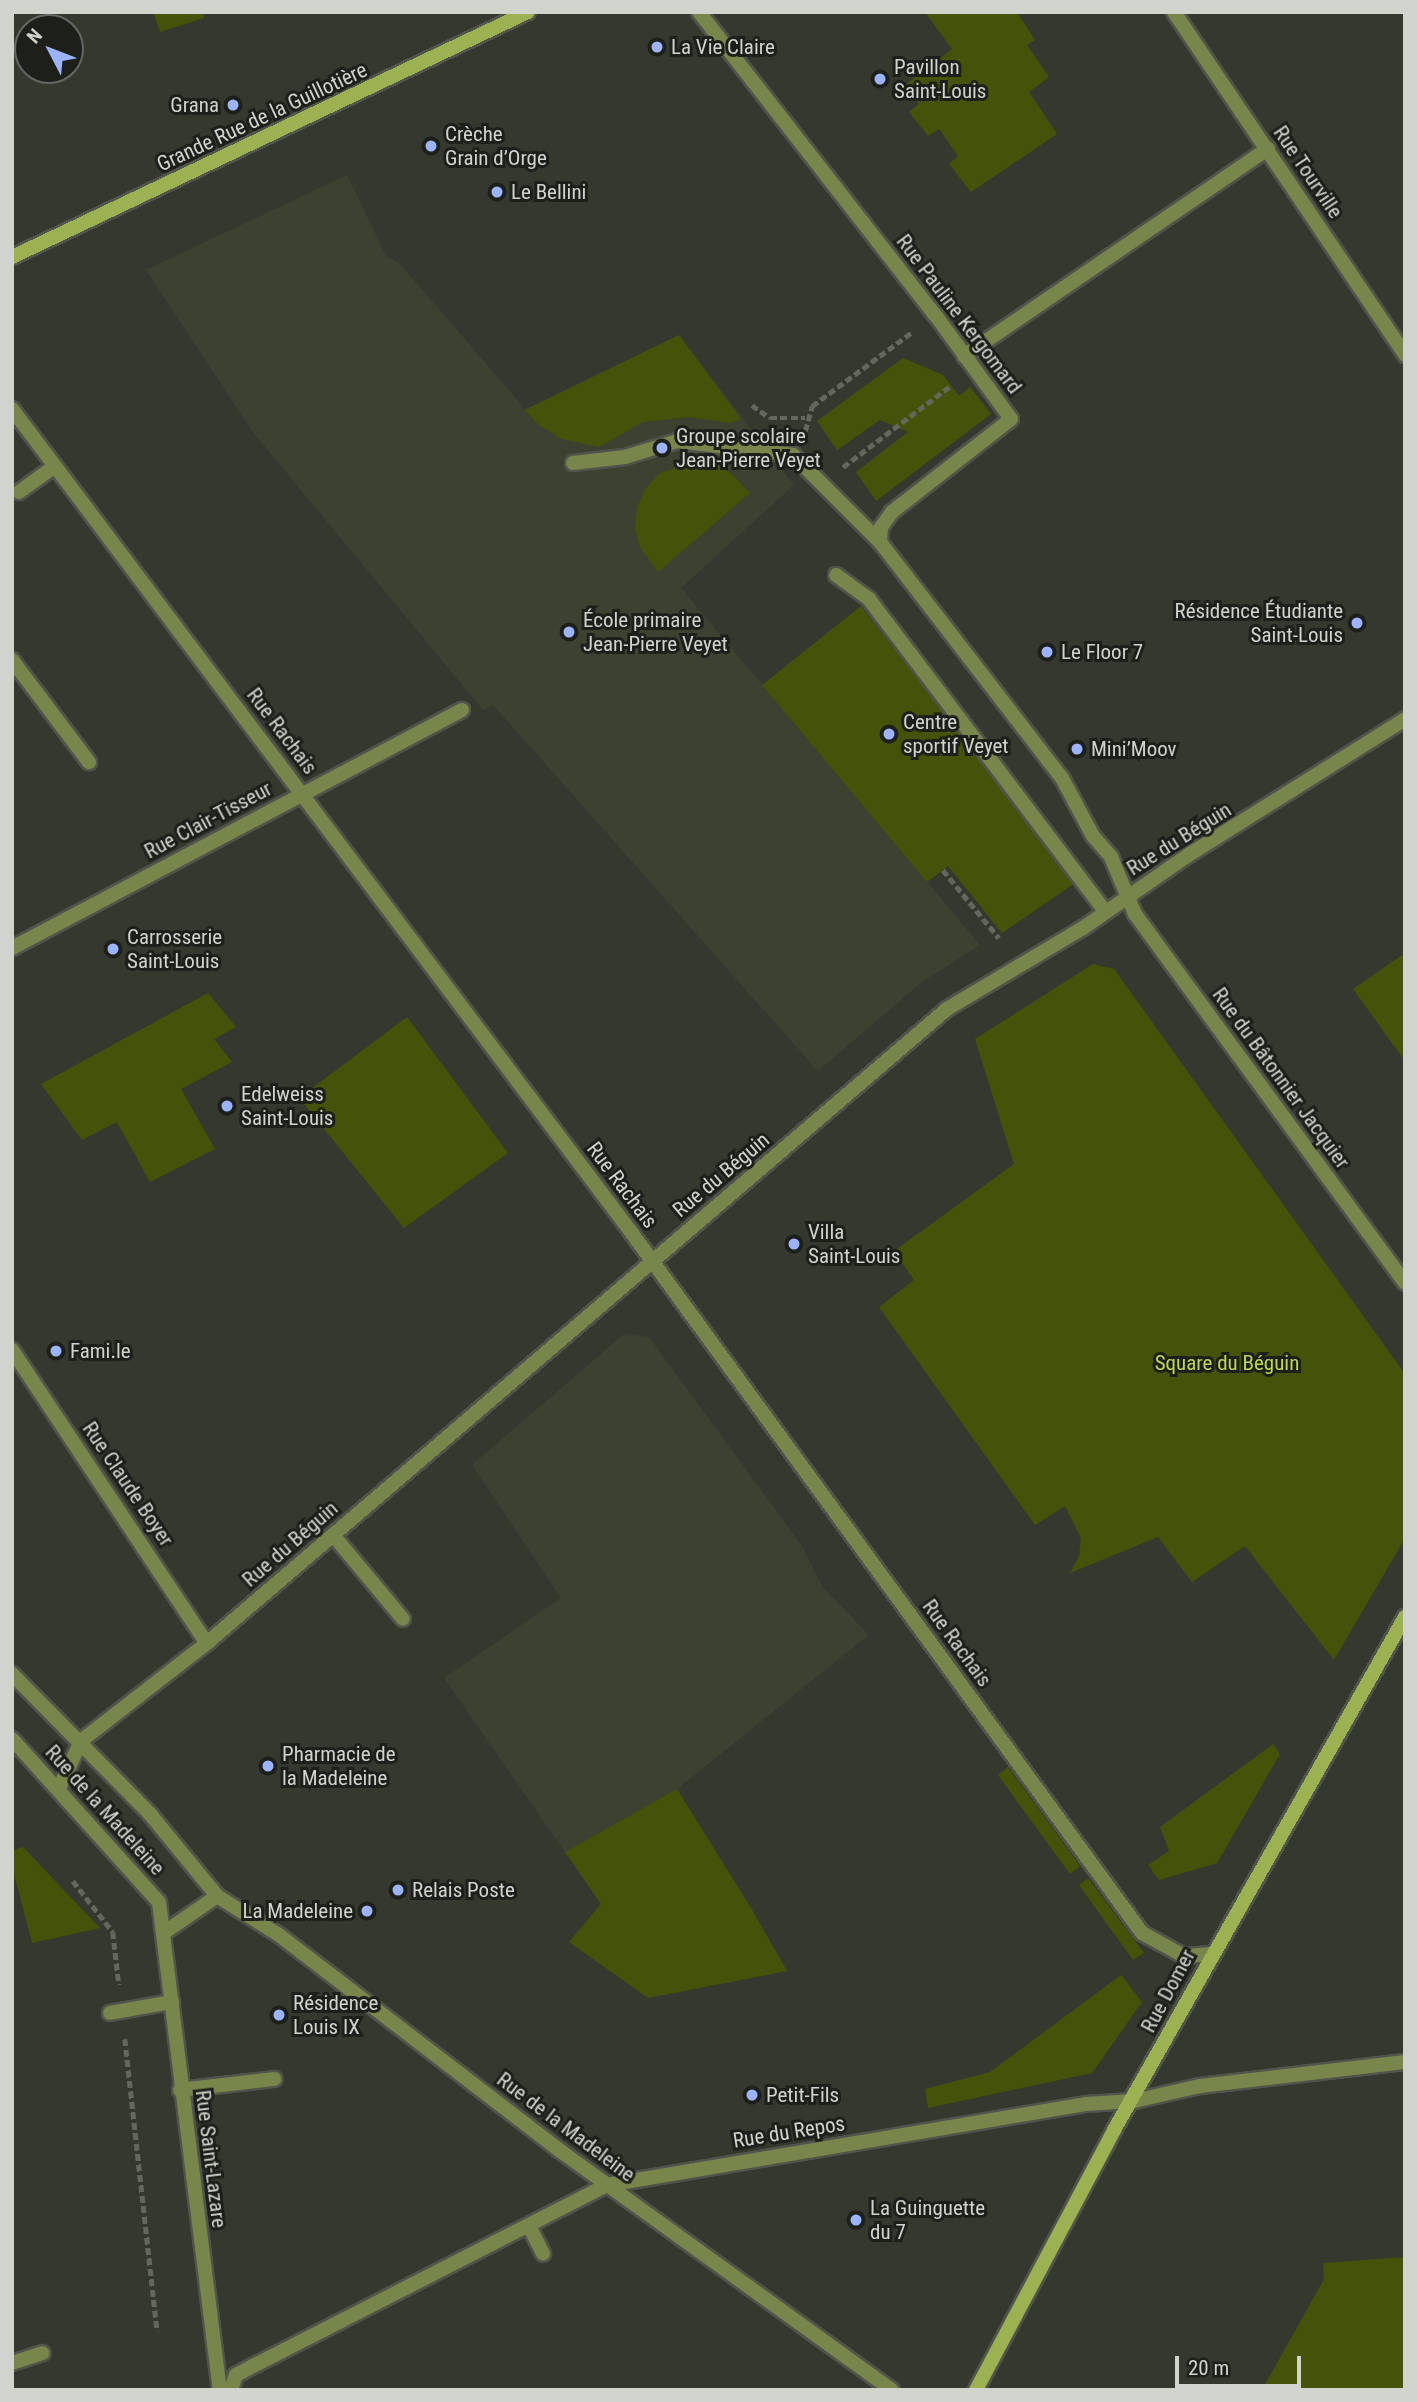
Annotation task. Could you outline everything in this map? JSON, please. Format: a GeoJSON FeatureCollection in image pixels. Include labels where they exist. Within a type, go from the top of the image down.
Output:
{"type":"FeatureCollection","features":[{"type":"Feature","properties":{"kind":"street","name":"Grande Rue de la Guillotière"},"geometry":{"type":"LineString","coordinates":[[12,257],[528,12]]}},
{"type":"Feature","properties":{"kind":"street","name":"Rue Pauline Kergomard"},"geometry":{"type":"LineString","coordinates":[[699,12],[936,316],[1011,419],[892,512],[881,527],[880,542]]}},
{"type":"Feature","properties":{"kind":"street","name":"Rue Tourville"},"geometry":{"type":"LineString","coordinates":[[1174,12],[1405,355]]}},
{"type":"Feature","properties":{"kind":"street"},"geometry":{"type":"LineString","coordinates":[[964,356],[1268,149]]}},
{"type":"Feature","properties":{"kind":"street","name":"Rue Rachais"},"geometry":{"type":"LineString","coordinates":[[12,409],[652,1261],[1142,1933],[1184,1956],[1212,1954]]}},
{"type":"Feature","properties":{"kind":"street"},"geometry":{"type":"LineString","coordinates":[[573,463],[625,457],[677,441],[793,455],[880,542],[1062,778],[1093,836],[1111,857],[1126,897]]}},
{"type":"Feature","properties":{"kind":"street"},"geometry":{"type":"LineString","coordinates":[[19,492],[55,466]]}},
{"type":"Feature","properties":{"kind":"street"},"geometry":{"type":"LineString","coordinates":[[836,575],[869,599],[1105,911]]}},
{"type":"Feature","properties":{"kind":"street"},"geometry":{"type":"LineString","coordinates":[[12,660],[89,761]]}},
{"type":"Feature","properties":{"kind":"street","name":"Rue Clair-Tisseur"},"geometry":{"type":"LineString","coordinates":[[12,948],[462,710]]}},
{"type":"Feature","properties":{"kind":"street","name":"Rue du Béguin"},"geometry":{"type":"LineString","coordinates":[[59,1788],[81,1741],[207,1643],[947,1009],[1405,719]]}},
{"type":"Feature","properties":{"kind":"street","name":"Rue du Bâtonnier Jacquier"},"geometry":{"type":"LineString","coordinates":[[1126,897],[1405,1283]]}},
{"type":"Feature","properties":{"kind":"street","name":"Rue Claude Boyer"},"geometry":{"type":"LineString","coordinates":[[12,1350],[207,1643]]}},
{"type":"Feature","properties":{"kind":"street"},"geometry":{"type":"LineString","coordinates":[[333,1535],[403,1619]]}},
{"type":"Feature","properties":{"kind":"street","name":"Rue Domer"},"geometry":{"type":"LineString","coordinates":[[976,2390],[1114,2130],[1134,2101],[1212,1954],[1405,1617]]}},
{"type":"Feature","properties":{"kind":"street","name":"Rue de la Madeleine"},"geometry":{"type":"LineString","coordinates":[[12,1674],[81,1741],[150,1814],[217,1896],[279,1935],[607,2185],[892,2390]]}},
{"type":"Feature","properties":{"kind":"street","name":"Rue de la Madeleine"},"geometry":{"type":"LineString","coordinates":[[12,1739],[159,1902],[165,1932]]}},
{"type":"Feature","properties":{"kind":"street"},"geometry":{"type":"LineString","coordinates":[[165,1932],[217,1896]]}},
{"type":"Feature","properties":{"kind":"street","name":"Rue Saint-Lazare"},"geometry":{"type":"LineString","coordinates":[[165,1932],[180,2090],[220,2390]]}},
{"type":"Feature","properties":{"kind":"street"},"geometry":{"type":"LineString","coordinates":[[116,2012],[172,2002]]}},
{"type":"Feature","properties":{"kind":"street","name":"Rue du Repos"},"geometry":{"type":"LineString","coordinates":[[231,2390],[236,2375],[607,2185],[1085,2104],[1134,2101],[1200,2086],[1405,2062]]}},
{"type":"Feature","properties":{"kind":"street"},"geometry":{"type":"LineString","coordinates":[[180,2090],[274,2079]]}},
{"type":"Feature","properties":{"kind":"street"},"geometry":{"type":"LineString","coordinates":[[529,2225],[543,2253]]}},
{"type":"Feature","properties":{"kind":"street"},"geometry":{"type":"LineString","coordinates":[[12,2363],[42,2353]]}},
{"type":"Feature","properties":{"kind":"path"},"geometry":{"type":"LineString","coordinates":[[805,436],[805,418],[812,406],[936,316]]}},
{"type":"Feature","properties":{"kind":"path"},"geometry":{"type":"LineString","coordinates":[[835,472],[955,383]]}},
{"type":"Feature","properties":{"kind":"path"},"geometry":{"type":"LineString","coordinates":[[752,405],[770,418],[805,418]]}},
{"type":"Feature","properties":{"kind":"path"},"geometry":{"type":"LineString","coordinates":[[943,870],[999,938]]}},
{"type":"Feature","properties":{"kind":"path"},"geometry":{"type":"LineString","coordinates":[[74,1881],[113,1933],[116,2012],[157,2331]]}},
{"type":"Feature","properties":{"kind":"shaded area","name":"École primaire Jean-Pierre Veyet"},"geometry":{"type":"Polygon","coordinates":[[[347,175],[386,256],[400,264],[525,409],[679,335],[794,485],[681,588],[980,945],[922,982],[818,1071],[493,705],[483,710],[252,431],[146,270],[347,175]]]}},
{"type":"Feature","properties":{"kind":"shaded area"},"geometry":{"type":"Polygon","coordinates":[[[624,1334],[649,1337],[802,1546],[822,1586],[869,1635],[677,1789],[565,1852],[444,1678],[561,1598],[472,1465],[624,1334]]]}},
{"type":"Feature","properties":{"kind":"green space"},"geometry":{"type":"Polygon","coordinates":[[[153,12],[203,12],[204,18],[160,32],[153,12]]]}},
{"type":"Feature","properties":{"kind":"green space"},"geometry":{"type":"Polygon","coordinates":[[[925,12],[1017,12],[1035,40],[1027,45],[1049,77],[1029,92],[1057,134],[971,192],[949,164],[958,156],[939,129],[928,136],[909,112],[919,104],[905,85],[952,49],[925,12]]]}},
{"type":"Feature","properties":{"kind":"green space"},"geometry":{"type":"Polygon","coordinates":[[[679,335],[741,419],[729,423],[688,417],[643,422],[599,447],[562,439],[540,426],[525,410],[679,335]]]}},
{"type":"Feature","properties":{"kind":"green space"},"geometry":{"type":"Polygon","coordinates":[[[903,358],[943,375],[959,396],[970,387],[991,414],[876,501],[856,472],[908,432],[880,420],[837,450],[817,421],[903,358]]]}},
{"type":"Feature","properties":{"kind":"green space"},"geometry":{"type":"Polygon","coordinates":[[[706,458],[732,474],[750,493],[658,572],[640,547],[635,529],[637,507],[646,488],[660,473],[706,458]]]}},
{"type":"Feature","properties":{"kind":"green space"},"geometry":{"type":"Polygon","coordinates":[[[861,606],[1075,883],[1002,933],[948,866],[927,882],[762,685],[861,606]]]}},
{"type":"Feature","properties":{"kind":"green space"},"geometry":{"type":"Polygon","coordinates":[[[1405,953],[1405,1061],[1353,989],[1405,953]]]}},
{"type":"Feature","properties":{"kind":"green space","name":"Square du Béguin"},"geometry":{"type":"Polygon","coordinates":[[[1093,964],[1114,969],[1405,1374],[1405,1538],[1334,1660],[1245,1546],[1192,1582],[1158,1537],[1070,1573],[1079,1556],[1081,1538],[1065,1506],[1035,1525],[879,1307],[914,1280],[894,1251],[1014,1164],[975,1039],[1093,964]]]}},
{"type":"Feature","properties":{"kind":"green space"},"geometry":{"type":"Polygon","coordinates":[[[208,993],[236,1027],[214,1039],[232,1062],[181,1089],[215,1149],[150,1182],[117,1122],[82,1140],[41,1084],[208,993]]]}},
{"type":"Feature","properties":{"kind":"green space"},"geometry":{"type":"Polygon","coordinates":[[[407,1017],[508,1153],[404,1228],[299,1098],[407,1017]]]}},
{"type":"Feature","properties":{"kind":"green space"},"geometry":{"type":"Polygon","coordinates":[[[1273,1744],[1280,1754],[1217,1863],[1159,1880],[1148,1865],[1169,1851],[1160,1827],[1273,1744]]]}},
{"type":"Feature","properties":{"kind":"green space"},"geometry":{"type":"Polygon","coordinates":[[[1008,1767],[1080,1866],[1070,1874],[998,1775],[1008,1767]]]}},
{"type":"Feature","properties":{"kind":"green space"},"geometry":{"type":"Polygon","coordinates":[[[677,1789],[787,1971],[648,1998],[569,1942],[601,1904],[565,1852],[677,1789]]]}},
{"type":"Feature","properties":{"kind":"green space"},"geometry":{"type":"Polygon","coordinates":[[[23,1847],[100,1928],[32,1943],[12,1866],[12,1851],[23,1847]]]}},
{"type":"Feature","properties":{"kind":"green space"},"geometry":{"type":"Polygon","coordinates":[[[1088,1878],[1144,1953],[1133,1960],[1079,1885],[1088,1878]]]}},
{"type":"Feature","properties":{"kind":"green space"},"geometry":{"type":"Polygon","coordinates":[[[1121,1975],[1142,2002],[1092,2073],[928,2108],[925,2089],[990,2072],[1121,1975]]]}},
{"type":"Feature","properties":{"kind":"green space"},"geometry":{"type":"Polygon","coordinates":[[[1405,2257],[1405,2390],[1262,2390],[1324,2279],[1323,2263],[1405,2257]]]}},
{"type":"Feature","properties":{"kind":"place","name":"La Vie Claire"},"geometry":{"type":"Point","coordinates":[657,47]}},
{"type":"Feature","properties":{"kind":"place","name":"Pavillon Saint-Louis"},"geometry":{"type":"Point","coordinates":[880,79]}},
{"type":"Feature","properties":{"kind":"place","name":"Grana"},"geometry":{"type":"Point","coordinates":[233,105]}},
{"type":"Feature","properties":{"kind":"place","name":"Crèche Grain d’Orge"},"geometry":{"type":"Point","coordinates":[431,146]}},
{"type":"Feature","properties":{"kind":"place","name":"Le Bellini"},"geometry":{"type":"Point","coordinates":[497,192]}},
{"type":"Feature","properties":{"kind":"place","name":"Groupe scolaire Jean-Pierre Veyet"},"geometry":{"type":"Point","coordinates":[662,448]}},
{"type":"Feature","properties":{"kind":"place","name":"Résidence Étudiante Saint-Louis"},"geometry":{"type":"Point","coordinates":[1357,623]}},
{"type":"Feature","properties":{"kind":"place","name":"École primaire Jean-Pierre Veyet"},"geometry":{"type":"Point","coordinates":[569,632]}},
{"type":"Feature","properties":{"kind":"place","name":"Le Floor 7"},"geometry":{"type":"Point","coordinates":[1047,652]}},
{"type":"Feature","properties":{"kind":"place","name":"Centre sportif Veyet"},"geometry":{"type":"Point","coordinates":[889,734]}},
{"type":"Feature","properties":{"kind":"place","name":"Mini’Moov"},"geometry":{"type":"Point","coordinates":[1077,749]}},
{"type":"Feature","properties":{"kind":"place","name":"Carrosserie Saint-Louis"},"geometry":{"type":"Point","coordinates":[113,949]}},
{"type":"Feature","properties":{"kind":"place","name":"Edelweiss Saint-Louis"},"geometry":{"type":"Point","coordinates":[227,1106]}},
{"type":"Feature","properties":{"kind":"place","name":"Villa Saint-Louis"},"geometry":{"type":"Point","coordinates":[794,1244]}},
{"type":"Feature","properties":{"kind":"place","name":"Fami.le"},"geometry":{"type":"Point","coordinates":[56,1351]}},
{"type":"Feature","properties":{"kind":"place","name":"Pharmacie de la Madeleine"},"geometry":{"type":"Point","coordinates":[268,1766]}},
{"type":"Feature","properties":{"kind":"place","name":"Relais Poste"},"geometry":{"type":"Point","coordinates":[398,1890]}},
{"type":"Feature","properties":{"kind":"place","name":"La Madeleine"},"geometry":{"type":"Point","coordinates":[367,1911]}},
{"type":"Feature","properties":{"kind":"place","name":"Résidence Louis IX"},"geometry":{"type":"Point","coordinates":[279,2015]}},
{"type":"Feature","properties":{"kind":"place","name":"Petit-Fils"},"geometry":{"type":"Point","coordinates":[752,2095]}},
{"type":"Feature","properties":{"kind":"place","name":"La Guinguette du 7"},"geometry":{"type":"Point","coordinates":[856,2220]}}]}
